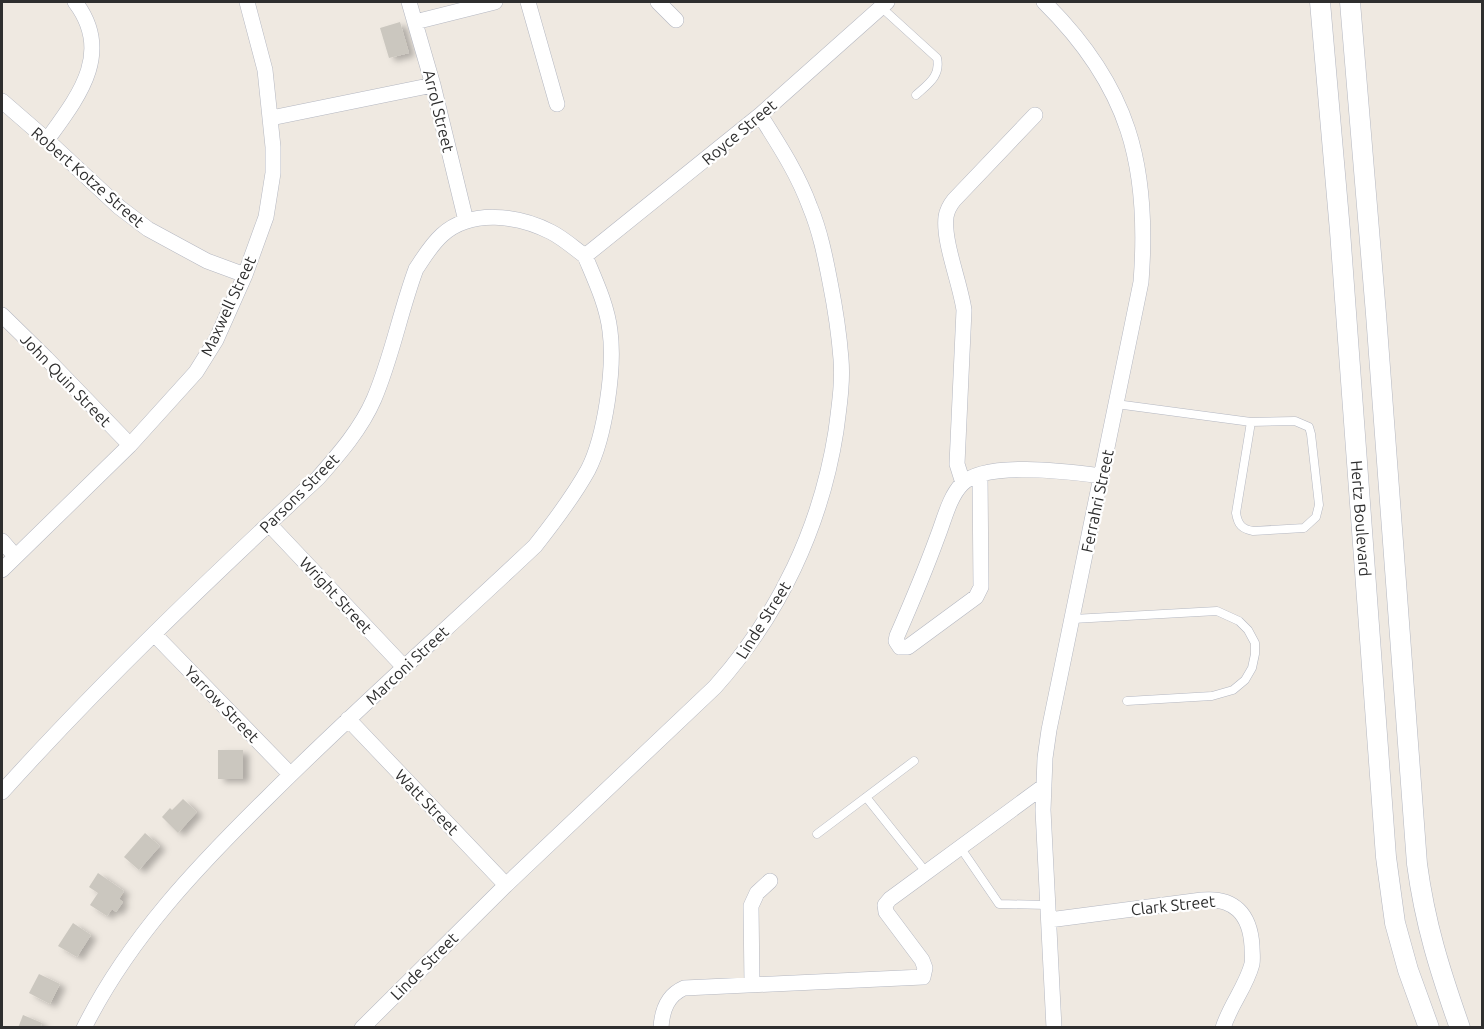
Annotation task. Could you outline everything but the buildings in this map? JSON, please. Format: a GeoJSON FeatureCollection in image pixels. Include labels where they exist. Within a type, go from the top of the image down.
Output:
{"type":"FeatureCollection","features":[{"type":"Feature","properties":{"kind":"street"},"geometry":{"type":"LineString","coordinates":[[47,140],[80,93],[90,66],[92,48],[89,28],[75,2]]}},
{"type":"Feature","properties":{"kind":"street","name":"Maxwell Street"},"geometry":{"type":"LineString","coordinates":[[2,570],[130,445],[196,372],[216,340],[245,275],[266,217],[272,181],[273,147],[265,70],[247,2]]}},
{"type":"Feature","properties":{"kind":"street","name":"Arrol Street"},"geometry":{"type":"LineString","coordinates":[[409,2],[433,86],[466,220]]}},
{"type":"Feature","properties":{"kind":"street"},"geometry":{"type":"LineString","coordinates":[[415,22],[495,2]]}},
{"type":"Feature","properties":{"kind":"street"},"geometry":{"type":"LineString","coordinates":[[528,2],[557,104]]}},
{"type":"Feature","properties":{"kind":"street"},"geometry":{"type":"LineString","coordinates":[[658,2],[676,20]]}},
{"type":"Feature","properties":{"kind":"street","name":"Ferrahri Street"},"geometry":{"type":"LineString","coordinates":[[1044,2],[1063,20],[1099,66],[1127,124],[1136,154],[1144,222],[1141,282],[1049,730],[1043,820],[1053,1028]]}},
{"type":"Feature","properties":{"kind":"street","name":"Hertz Boulevard"},"geometry":{"type":"LineString","coordinates":[[1320,2],[1386,857],[1395,923],[1408,970],[1430,1028]]}},
{"type":"Feature","properties":{"kind":"street","name":"Hertz Boulevard"},"geometry":{"type":"LineString","coordinates":[[1350,2],[1417,864],[1423,908],[1437,962],[1460,1028]]}},
{"type":"Feature","properties":{"kind":"street","name":"Royce Street"},"geometry":{"type":"LineString","coordinates":[[585,256],[760,115],[885,5]]}},
{"type":"Feature","properties":{"kind":"street"},"geometry":{"type":"LineString","coordinates":[[271,118],[433,86]]}},
{"type":"Feature","properties":{"kind":"street","name":"Robert Kotze Street"},"geometry":{"type":"LineString","coordinates":[[2,101],[120,207],[148,229],[207,261],[245,275]]}},
{"type":"Feature","properties":{"kind":"street","name":"Linde Street"},"geometry":{"type":"LineString","coordinates":[[362,1028],[507,885],[715,687],[736,663],[777,603],[798,558],[816,514],[830,467],[841,389],[841,360],[833,298],[822,243],[810,207],[791,164],[760,115]]}},
{"type":"Feature","properties":{"kind":"street"},"geometry":{"type":"LineString","coordinates":[[963,483],[957,464],[964,310],[962,290],[948,243],[946,213],[954,200],[1035,115]]}},
{"type":"Feature","properties":{"kind":"street","name":"Parsons Street"},"geometry":{"type":"LineString","coordinates":[[2,792],[55,733],[154,634],[318,478],[340,453],[373,400],[416,269],[427,251],[443,234],[466,220],[500,218],[531,223],[553,233],[585,256]]}},
{"type":"Feature","properties":{"kind":"street","name":"Marconi Street"},"geometry":{"type":"LineString","coordinates":[[84,1028],[116,971],[153,921],[226,839],[348,719],[535,546],[560,514],[589,469],[603,425],[609,393],[610,331],[603,300],[585,256]]}},
{"type":"Feature","properties":{"kind":"street","name":"John Quin Street"},"geometry":{"type":"LineString","coordinates":[[2,315],[130,445]]}},
{"type":"Feature","properties":{"kind":"street"},"geometry":{"type":"LineString","coordinates":[[1353,413],[1383,411]]}},
{"type":"Feature","properties":{"kind":"street"},"geometry":{"type":"LineString","coordinates":[[980,475],[983,577],[981,587],[976,597],[908,647],[900,647],[896,641],[897,636],[950,504],[963,483],[980,475],[996,471],[1052,469],[1102,476]]}},
{"type":"Feature","properties":{"kind":"street","name":"Wright Street"},"geometry":{"type":"LineString","coordinates":[[269,524],[404,667]]}},
{"type":"Feature","properties":{"kind":"street"},"geometry":{"type":"LineString","coordinates":[[2,542],[15,556]]}},
{"type":"Feature","properties":{"kind":"street","name":"Yarrow Street"},"geometry":{"type":"LineString","coordinates":[[154,634],[290,774]]}},
{"type":"Feature","properties":{"kind":"street","name":"Watt Street"},"geometry":{"type":"LineString","coordinates":[[348,719],[507,885]]}},
{"type":"Feature","properties":{"kind":"street"},"geometry":{"type":"LineString","coordinates":[[661,1028],[664,1007],[675,992],[684,988],[922,977],[926,968],[922,960],[886,912],[885,905],[926,872],[1044,786]]}},
{"type":"Feature","properties":{"kind":"street"},"geometry":{"type":"LineString","coordinates":[[752,984],[751,906],[757,893],[770,881]]}},
{"type":"Feature","properties":{"kind":"street","name":"Clark Street"},"geometry":{"type":"LineString","coordinates":[[1048,912],[1213,899],[1230,904],[1242,913],[1247,921],[1251,934],[1252,961],[1223,1028]]}},
{"type":"Feature","properties":{"kind":"lane"},"geometry":{"type":"LineString","coordinates":[[885,5],[937,58],[939,67],[935,76],[916,95]]}},
{"type":"Feature","properties":{"kind":"lane"},"geometry":{"type":"LineString","coordinates":[[1116,404],[1251,422],[1295,421],[1309,427],[1319,505],[1316,518],[1304,528],[1253,531],[1246,530],[1237,522],[1236,513],[1251,422]]}},
{"type":"Feature","properties":{"kind":"lane"},"geometry":{"type":"LineString","coordinates":[[1072,619],[1216,611],[1239,621],[1248,630],[1255,643],[1252,668],[1245,680],[1233,690],[1212,696],[1127,701]]}},
{"type":"Feature","properties":{"kind":"lane"},"geometry":{"type":"LineString","coordinates":[[817,834],[914,761]]}},
{"type":"Feature","properties":{"kind":"lane"},"geometry":{"type":"LineString","coordinates":[[866,797],[926,872]]}},
{"type":"Feature","properties":{"kind":"lane"},"geometry":{"type":"LineString","coordinates":[[960,847],[999,904],[1048,912]]}}]}
